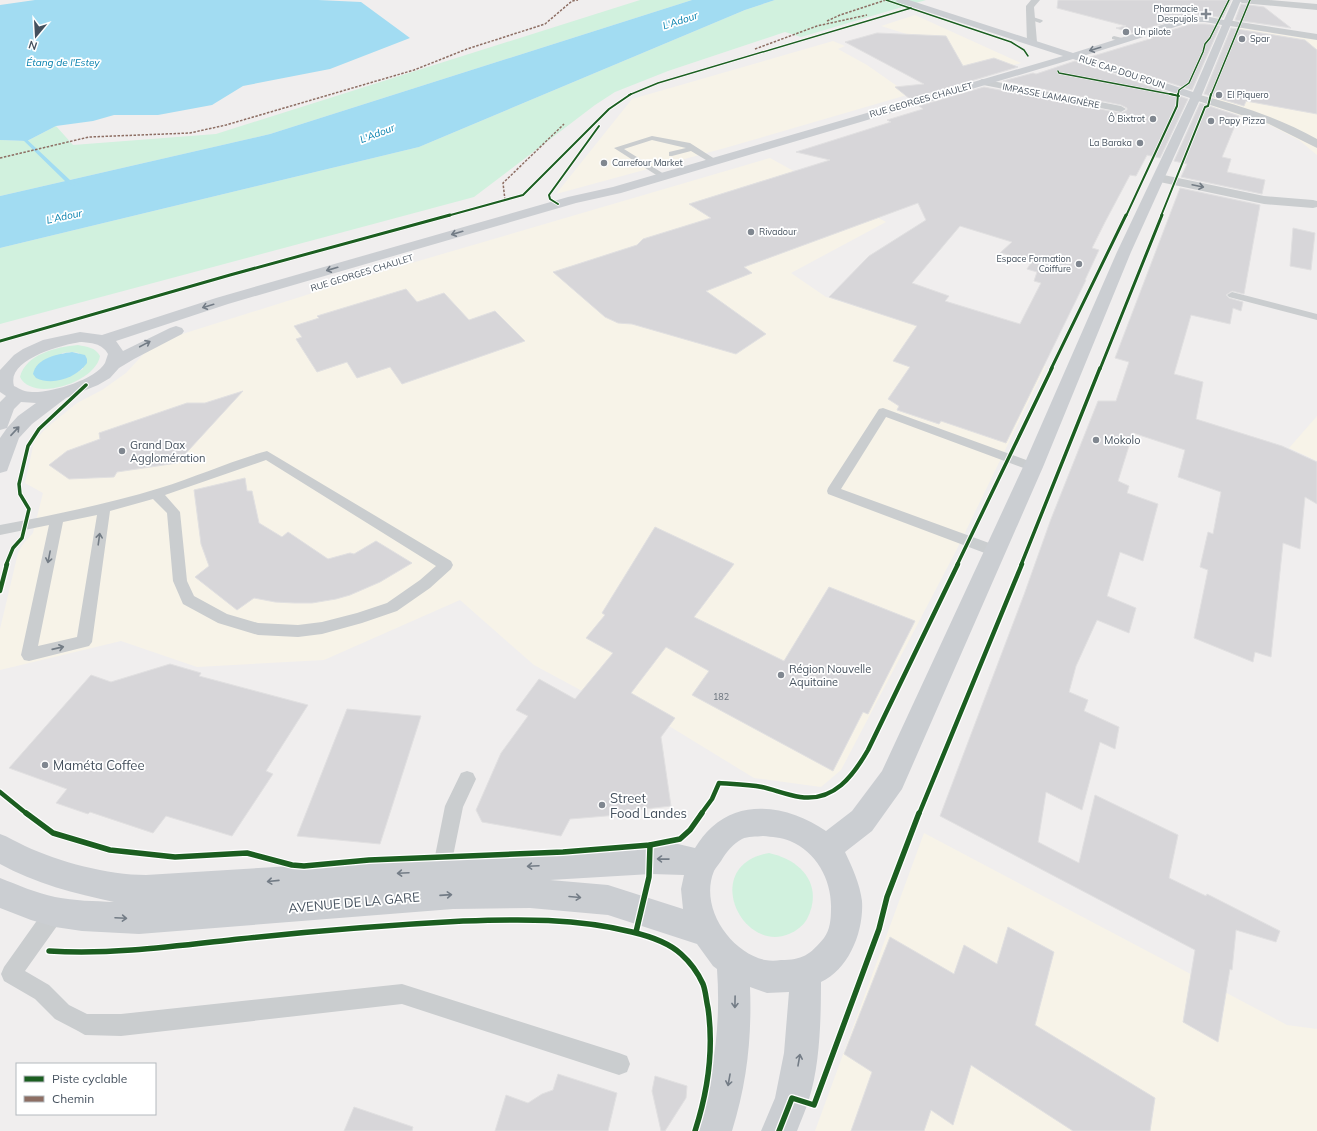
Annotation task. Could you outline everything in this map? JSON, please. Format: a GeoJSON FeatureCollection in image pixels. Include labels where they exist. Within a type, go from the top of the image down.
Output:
{"type":"FeatureCollection","features":[{"type":"Feature","properties":{"kind":"main road"},"geometry":{"type":"LineString","coordinates":[[900,0],[996,31],[1028,47],[1037,54],[1039,65]]}},
{"type":"Feature","properties":{"kind":"main road"},"geometry":{"type":"LineString","coordinates":[[825,849],[862,821],[892,780],[1034,467],[1124,252],[1196,97],[1237,0]]}},
{"type":"Feature","properties":{"kind":"main road","name":"RUE GEORGES CHAULET"},"geometry":{"type":"LineString","coordinates":[[103,340],[222,301],[573,200],[616,190],[1124,40],[1190,19],[1205,19],[1227,23]]}},
{"type":"Feature","properties":{"kind":"main road","name":"RUE CAP DOU POUN"},"geometry":{"type":"LineString","coordinates":[[996,31],[1196,97]]}},
{"type":"Feature","properties":{"kind":"main road","name":"RUE GEORGES CHAULET"},"geometry":{"type":"LineString","coordinates":[[60,394],[86,385],[102,376],[112,365],[154,339],[197,323],[580,207],[616,190]]}},
{"type":"Feature","properties":{"kind":"main road"},"geometry":{"type":"LineString","coordinates":[[0,424],[6,407],[7,388],[4,377],[9,369],[8,363],[39,348],[60,341],[80,338],[103,340],[113,346],[116,354],[112,365]]}},
{"type":"Feature","properties":{"kind":"main road"},"geometry":{"type":"LineString","coordinates":[[7,388],[36,397],[60,394]]}},
{"type":"Feature","properties":{"kind":"main road"},"geometry":{"type":"LineString","coordinates":[[0,466],[10,436],[24,420],[60,394]]}},
{"type":"Feature","properties":{"kind":"main road"},"geometry":{"type":"LineString","coordinates":[[762,822],[784,824],[806,834],[825,849],[838,869],[846,893],[847,918],[840,941],[825,961],[805,974],[781,979],[756,975],[732,963],[714,945],[701,922],[696,897],[698,874],[707,852],[722,836],[741,826],[762,822]]}},
{"type":"Feature","properties":{"kind":"main road","name":"AVENUE DE LA GARE"},"geometry":{"type":"LineString","coordinates":[[0,848],[18,858],[52,872],[96,885],[125,890],[199,888],[279,881],[651,859],[678,859],[701,864]]}},
{"type":"Feature","properties":{"kind":"main road","name":"AVENUE DE LA GARE"},"geometry":{"type":"LineString","coordinates":[[0,893],[32,906],[55,912],[82,916],[138,919],[454,894],[530,893],[608,900],[707,932]]}},
{"type":"Feature","properties":{"kind":"main road"},"geometry":{"type":"LineString","coordinates":[[714,1131],[729,1083],[734,1041],[736,997],[732,963]]}},
{"type":"Feature","properties":{"kind":"main road"},"geometry":{"type":"LineString","coordinates":[[779,1131],[792,1098],[801,1053],[805,1006],[805,974]]}},
{"type":"Feature","properties":{"kind":"street"},"geometry":{"type":"LineString","coordinates":[[1032,42],[1030,6],[1036,0]]}},
{"type":"Feature","properties":{"kind":"street"},"geometry":{"type":"LineString","coordinates":[[1242,0],[1317,7]]}},
{"type":"Feature","properties":{"kind":"street"},"geometry":{"type":"LineString","coordinates":[[1227,23],[1317,37]]}},
{"type":"Feature","properties":{"kind":"street","name":"IMPASSE LAMAIGNÈRE"},"geometry":{"type":"LineString","coordinates":[[982,82],[1121,109]]}},
{"type":"Feature","properties":{"kind":"street"},"geometry":{"type":"LineString","coordinates":[[1196,97],[1277,122],[1297,131],[1317,144]]}},
{"type":"Feature","properties":{"kind":"street"},"geometry":{"type":"LineString","coordinates":[[1159,178],[1264,200],[1315,205]]}},
{"type":"Feature","properties":{"kind":"street"},"geometry":{"type":"LineString","coordinates":[[1315,191],[1307,196],[1308,200],[1315,205]]}},
{"type":"Feature","properties":{"kind":"lane"},"geometry":{"type":"LineString","coordinates":[[1030,18],[1040,21]]}},
{"type":"Feature","properties":{"kind":"lane"},"geometry":{"type":"LineString","coordinates":[[1114,38],[1124,40]]}},
{"type":"Feature","properties":{"kind":"lane"},"geometry":{"type":"LineString","coordinates":[[662,176],[618,148],[652,138],[687,145],[714,161]]}},
{"type":"Feature","properties":{"kind":"lane"},"geometry":{"type":"LineString","coordinates":[[661,147],[676,143]]}},
{"type":"Feature","properties":{"kind":"lane"},"geometry":{"type":"LineString","coordinates":[[672,154],[693,148]]}},
{"type":"Feature","properties":{"kind":"lane"},"geometry":{"type":"LineString","coordinates":[[630,156],[643,152]]}},
{"type":"Feature","properties":{"kind":"lane"},"geometry":{"type":"LineString","coordinates":[[641,163],[654,159]]}},
{"type":"Feature","properties":{"kind":"lane"},"geometry":{"type":"LineString","coordinates":[[1232,295],[1317,317]]}},
{"type":"Feature","properties":{"kind":"lane"},"geometry":{"type":"LineString","coordinates":[[995,551],[833,492],[883,412],[1034,467]]}},
{"type":"Feature","properties":{"kind":"lane"},"geometry":{"type":"LineString","coordinates":[[0,530],[104,509],[155,493],[207,478],[267,455],[446,565],[425,584],[392,607],[364,617],[314,629],[298,631],[258,629],[223,619],[188,600],[180,581],[173,512],[155,493]]}},
{"type":"Feature","properties":{"kind":"lane"},"geometry":{"type":"LineString","coordinates":[[57,518],[29,655],[84,642],[104,509]]}},
{"type":"Feature","properties":{"kind":"lane"},"geometry":{"type":"LineString","coordinates":[[441,871],[454,806],[467,779]]}},
{"type":"Feature","properties":{"kind":"lane"},"geometry":{"type":"LineString","coordinates":[[55,912],[11,974],[42,992],[62,1012],[84,1024],[121,1025],[402,994],[619,1064]]}},
{"type":"Feature","properties":{"kind":"shaded area"},"geometry":{"type":"Polygon","coordinates":[[[915,15],[1021,63],[943,85],[913,36],[881,26],[915,15]]]}},
{"type":"Feature","properties":{"kind":"shaded area"},"geometry":{"type":"Polygon","coordinates":[[[1240,28],[1317,40],[1317,155],[1299,140],[1270,125],[1212,106],[1214,90],[1240,28]]]}},
{"type":"Feature","properties":{"kind":"shaded area"},"geometry":{"type":"Polygon","coordinates":[[[833,41],[845,46],[838,49],[867,65],[897,86],[903,86],[906,89],[907,95],[725,148],[556,194],[632,99],[833,41]]]}},
{"type":"Feature","properties":{"kind":"shaded area"},"geometry":{"type":"Polygon","coordinates":[[[770,158],[886,222],[791,273],[826,297],[1046,366],[957,549],[841,770],[821,787],[754,778],[669,726],[638,721],[534,665],[460,600],[324,660],[197,667],[121,641],[0,670],[0,629],[18,553],[23,544],[33,533],[43,493],[25,483],[34,442],[45,429],[77,403],[102,390],[126,373],[148,349],[176,336],[357,279],[770,158]]]}},
{"type":"Feature","properties":{"kind":"shaded area"},"geometry":{"type":"Polygon","coordinates":[[[1317,416],[1317,461],[1289,448],[1317,416]]]}},
{"type":"Feature","properties":{"kind":"shaded area"},"geometry":{"type":"Polygon","coordinates":[[[924,833],[1287,1025],[1317,1029],[1317,1131],[815,1131],[924,833]]]}},
{"type":"Feature","properties":{"kind":"green space"},"geometry":{"type":"Polygon","coordinates":[[[640,0],[692,0],[270,134],[0,196],[0,140],[27,141],[56,126],[73,145],[216,134],[640,0]]]}},
{"type":"Feature","properties":{"kind":"green space"},"geometry":{"type":"Polygon","coordinates":[[[775,0],[926,0],[801,37],[785,32],[668,71],[615,92],[595,105],[474,197],[0,324],[0,248],[419,147],[745,10],[775,0]]]}},
{"type":"Feature","properties":{"kind":"green space"},"geometry":{"type":"Polygon","coordinates":[[[78,345],[96,351],[100,356],[96,365],[88,374],[76,381],[50,389],[37,388],[27,385],[20,377],[23,369],[35,357],[52,350],[78,345]],[[62,353],[49,381],[68,377],[83,369],[79,353],[62,353]]]}},
{"type":"Feature","properties":{"kind":"green space"},"geometry":{"type":"Polygon","coordinates":[[[769,853],[781,856],[800,868],[807,876],[811,885],[813,896],[812,907],[807,919],[797,930],[789,934],[772,937],[756,931],[743,920],[735,906],[732,889],[736,874],[748,861],[769,853]]]}},
{"type":"Feature","properties":{"kind":"water","name":"Étang de l'Estey"},"geometry":{"type":"Polygon","coordinates":[[[35,0],[318,0],[361,2],[410,38],[330,69],[243,86],[212,105],[158,115],[114,115],[93,121],[56,126],[27,141],[0,140],[0,5],[35,0]]]}},
{"type":"Feature","properties":{"kind":"water","name":"L'Adour"},"geometry":{"type":"Polygon","coordinates":[[[692,0],[775,0],[745,10],[419,147],[0,248],[0,196],[270,134],[692,0]]]}},
{"type":"Feature","properties":{"kind":"water"},"geometry":{"type":"Polygon","coordinates":[[[72,352],[85,355],[87,359],[87,363],[77,373],[57,381],[36,378],[33,374],[38,364],[48,358],[72,352]]]}},
{"type":"Feature","properties":{"kind":"building"},"geometry":{"type":"Polygon","coordinates":[[[1058,0],[1231,0],[1223,18],[1205,15],[1190,15],[1132,33],[1116,28],[1126,26],[1057,8],[1058,0]]]}},
{"type":"Feature","properties":{"kind":"building"},"geometry":{"type":"Polygon","coordinates":[[[1241,4],[1264,7],[1291,28],[1235,20],[1241,4]]]}},
{"type":"Feature","properties":{"kind":"building"},"geometry":{"type":"Polygon","coordinates":[[[1191,24],[1220,26],[1192,90],[1090,57],[1153,38],[1149,37],[1191,24]]]}},
{"type":"Feature","properties":{"kind":"building"},"geometry":{"type":"Polygon","coordinates":[[[1231,28],[1305,40],[1317,50],[1317,114],[1246,101],[1244,106],[1204,94],[1231,28]]]}},
{"type":"Feature","properties":{"kind":"building"},"geometry":{"type":"Polygon","coordinates":[[[877,33],[946,36],[963,66],[994,58],[1018,67],[910,99],[895,87],[924,84],[845,42],[877,33]]]}},
{"type":"Feature","properties":{"kind":"building"},"geometry":{"type":"Polygon","coordinates":[[[1075,61],[1188,99],[1160,158],[1147,155],[1136,176],[1130,175],[1105,222],[1092,248],[1099,250],[1086,280],[1006,443],[941,421],[939,424],[897,410],[899,406],[888,399],[910,367],[893,361],[917,326],[829,297],[869,256],[926,220],[918,203],[744,267],[752,273],[706,291],[766,334],[736,354],[632,324],[618,323],[605,317],[553,272],[637,245],[643,239],[711,218],[689,204],[830,160],[796,152],[891,122],[887,120],[923,109],[919,106],[984,87],[1121,113],[1127,110],[1127,108],[1121,105],[1003,81],[1033,73],[1036,74],[1075,61]],[[960,226],[912,283],[949,296],[945,301],[1020,324],[1041,283],[1034,281],[1037,272],[1027,269],[1033,260],[1000,253],[1012,242],[960,226]]]}},
{"type":"Feature","properties":{"kind":"building"},"geometry":{"type":"Polygon","coordinates":[[[1200,103],[1239,116],[1222,157],[1231,159],[1227,172],[1265,180],[1262,194],[1181,177],[1187,164],[1174,161],[1200,103]]]}},
{"type":"Feature","properties":{"kind":"building"},"geometry":{"type":"Polygon","coordinates":[[[1180,188],[1260,205],[1244,294],[1232,291],[1226,295],[1229,298],[1243,302],[1241,311],[1233,308],[1230,324],[1191,315],[1174,374],[1203,382],[1196,419],[1282,446],[1317,462],[1317,504],[1305,497],[1300,549],[1283,543],[1271,657],[1255,652],[1253,662],[1194,638],[1208,570],[1200,567],[1208,532],[1213,534],[1221,492],[1178,477],[1185,450],[1133,433],[1118,481],[1129,486],[1127,493],[1158,504],[1143,561],[1120,552],[1107,596],[1136,608],[1129,633],[1097,620],[1076,666],[1069,692],[1088,700],[1084,711],[1119,727],[1115,749],[1100,742],[1082,810],[1046,792],[1038,842],[1079,863],[1095,795],[1178,835],[1169,878],[1206,896],[1207,894],[1280,931],[1276,942],[1236,930],[1232,970],[1230,969],[1218,1042],[1183,1022],[1195,950],[940,816],[1025,592],[1051,519],[1098,401],[1116,401],[1129,362],[1115,358],[1180,188]]]}},
{"type":"Feature","properties":{"kind":"building"},"geometry":{"type":"Polygon","coordinates":[[[1293,228],[1315,233],[1311,270],[1290,266],[1293,228]]]}},
{"type":"Feature","properties":{"kind":"building"},"geometry":{"type":"Polygon","coordinates":[[[406,289],[417,302],[444,293],[469,320],[495,311],[525,341],[402,384],[390,367],[357,378],[347,362],[317,372],[296,339],[302,337],[294,326],[319,318],[317,316],[406,289]]]}},
{"type":"Feature","properties":{"kind":"building"},"geometry":{"type":"Polygon","coordinates":[[[243,391],[177,463],[117,472],[114,477],[69,479],[49,465],[67,451],[100,439],[99,433],[187,403],[205,403],[243,391]]]}},
{"type":"Feature","properties":{"kind":"building"},"geometry":{"type":"Polygon","coordinates":[[[245,478],[247,491],[252,491],[259,523],[282,537],[288,532],[328,559],[350,553],[354,554],[376,541],[412,563],[380,582],[350,595],[336,599],[312,603],[295,603],[275,602],[254,598],[237,610],[195,577],[209,566],[201,544],[194,490],[245,478]]]}},
{"type":"Feature","properties":{"kind":"building"},"geometry":{"type":"Polygon","coordinates":[[[655,527],[734,564],[694,617],[784,661],[829,587],[915,621],[868,714],[863,712],[833,771],[692,695],[709,671],[666,647],[631,693],[675,718],[661,737],[671,806],[619,812],[618,815],[570,819],[561,836],[482,822],[476,810],[501,753],[528,716],[516,710],[539,679],[575,699],[613,653],[586,638],[605,615],[602,613],[655,527]]]}},
{"type":"Feature","properties":{"kind":"building"},"geometry":{"type":"Polygon","coordinates":[[[170,664],[201,673],[199,676],[308,705],[266,771],[273,774],[232,836],[166,816],[153,833],[90,812],[88,814],[56,803],[67,789],[9,768],[91,675],[111,682],[170,664]]]}},
{"type":"Feature","properties":{"kind":"building"},"geometry":{"type":"Polygon","coordinates":[[[347,709],[421,716],[380,844],[297,836],[347,709]]]}},
{"type":"Feature","properties":{"kind":"building"},"geometry":{"type":"Polygon","coordinates":[[[1008,927],[1054,952],[1035,1025],[1155,1098],[1150,1131],[1073,1131],[971,1065],[953,1125],[931,1110],[924,1131],[851,1131],[872,1072],[844,1054],[890,937],[954,974],[964,945],[997,964],[1008,927]]]}},
{"type":"Feature","properties":{"kind":"building"},"geometry":{"type":"Polygon","coordinates":[[[558,1074],[617,1093],[608,1131],[495,1131],[506,1095],[528,1103],[542,1094],[553,1090],[558,1074]]]}},
{"type":"Feature","properties":{"kind":"building"},"geometry":{"type":"Polygon","coordinates":[[[655,1076],[687,1086],[686,1098],[665,1131],[661,1131],[652,1091],[655,1076]]]}},
{"type":"Feature","properties":{"kind":"building"},"geometry":{"type":"Polygon","coordinates":[[[354,1107],[413,1127],[412,1131],[344,1131],[354,1107]]]}},
{"type":"Feature","properties":{"kind":"waterway"},"geometry":{"type":"LineString","coordinates":[[20,135],[68,181],[77,185]]}},
{"type":"Feature","properties":{"kind":"marked path"},"geometry":{"type":"LineString","coordinates":[[0,158],[89,137],[190,133],[226,125],[414,70],[467,49],[545,24],[572,1],[578,0]]}},
{"type":"Feature","properties":{"kind":"marked path"},"geometry":{"type":"LineString","coordinates":[[827,21],[840,15],[886,0]]}},
{"type":"Feature","properties":{"kind":"marked path"},"geometry":{"type":"LineString","coordinates":[[755,49],[817,26],[867,15]]}},
{"type":"Feature","properties":{"kind":"marked path"},"geometry":{"type":"LineString","coordinates":[[505,200],[503,183],[564,124]]}},
{"type":"Feature","properties":{"kind":"cycle path"},"geometry":{"type":"LineString","coordinates":[[886,0],[1011,42],[1024,50],[1028,56]]}},
{"type":"Feature","properties":{"kind":"cycle path"},"geometry":{"type":"LineString","coordinates":[[0,792],[12,803],[53,833],[110,850],[175,857],[247,853],[292,865],[304,866],[369,860],[563,852],[650,845],[680,839],[690,830],[712,799],[719,783],[755,786],[807,798],[818,797],[837,790],[851,776],[868,750],[1137,192],[1177,106],[1179,90],[1189,83],[1203,52],[1203,48],[1210,38],[1229,0]]}},
{"type":"Feature","properties":{"kind":"cycle path"},"geometry":{"type":"LineString","coordinates":[[779,1131],[792,1098],[814,1105],[879,929],[887,897],[912,831],[1033,536],[1205,107],[1208,106],[1211,95],[1250,0]]}},
{"type":"Feature","properties":{"kind":"cycle path"},"geometry":{"type":"LineString","coordinates":[[0,341],[230,275],[523,195],[609,109],[629,95],[658,83],[911,8]]}},
{"type":"Feature","properties":{"kind":"cycle path"},"geometry":{"type":"LineString","coordinates":[[1058,71],[1059,73],[1179,96]]}},
{"type":"Feature","properties":{"kind":"cycle path"},"geometry":{"type":"LineString","coordinates":[[558,204],[550,199],[549,195],[599,126]]}},
{"type":"Feature","properties":{"kind":"cycle path"},"geometry":{"type":"LineString","coordinates":[[0,591],[8,559],[13,548],[22,538],[29,509],[20,494],[19,484],[28,446],[39,429],[86,385]]}},
{"type":"Feature","properties":{"kind":"cycle path"},"geometry":{"type":"LineString","coordinates":[[636,932],[649,877],[651,855],[650,845]]}},
{"type":"Feature","properties":{"kind":"cycle path"},"geometry":{"type":"LineString","coordinates":[[49,951],[113,952],[346,929],[511,919],[575,921],[618,928],[652,938],[676,950],[696,972],[705,989],[710,1036],[709,1069],[704,1100],[695,1131]]}},
{"type":"Feature","properties":{"kind":"place","name":"Pharmacie Despujols"},"geometry":{"type":"Point","coordinates":[1206,14]}},
{"type":"Feature","properties":{"kind":"place","name":"Un pilote"},"geometry":{"type":"Point","coordinates":[1126,32]}},
{"type":"Feature","properties":{"kind":"place","name":"Spar"},"geometry":{"type":"Point","coordinates":[1242,39]}},
{"type":"Feature","properties":{"kind":"place","name":"El Piquero"},"geometry":{"type":"Point","coordinates":[1219,95]}},
{"type":"Feature","properties":{"kind":"place","name":"Ô Bixtrot"},"geometry":{"type":"Point","coordinates":[1153,119]}},
{"type":"Feature","properties":{"kind":"place","name":"Papy Pizza"},"geometry":{"type":"Point","coordinates":[1211,121]}},
{"type":"Feature","properties":{"kind":"place","name":"La Baraka"},"geometry":{"type":"Point","coordinates":[1140,143]}},
{"type":"Feature","properties":{"kind":"place","name":"Carrefour Market"},"geometry":{"type":"Point","coordinates":[604,163]}},
{"type":"Feature","properties":{"kind":"place","name":"Rivadour"},"geometry":{"type":"Point","coordinates":[751,232]}},
{"type":"Feature","properties":{"kind":"place","name":"Espace Formation Coiffure"},"geometry":{"type":"Point","coordinates":[1079,264]}},
{"type":"Feature","properties":{"kind":"place","name":"Mokolo"},"geometry":{"type":"Point","coordinates":[1096,440]}},
{"type":"Feature","properties":{"kind":"place","name":"Grand Dax Agglomération"},"geometry":{"type":"Point","coordinates":[122,451]}},
{"type":"Feature","properties":{"kind":"place","name":"Région Nouvelle Aquitaine"},"geometry":{"type":"Point","coordinates":[781,675]}},
{"type":"Feature","properties":{"kind":"place","name":"Maméta Coffee"},"geometry":{"type":"Point","coordinates":[45,765]}},
{"type":"Feature","properties":{"kind":"place","name":"Street Food Landes"},"geometry":{"type":"Point","coordinates":[602,805]}}]}
